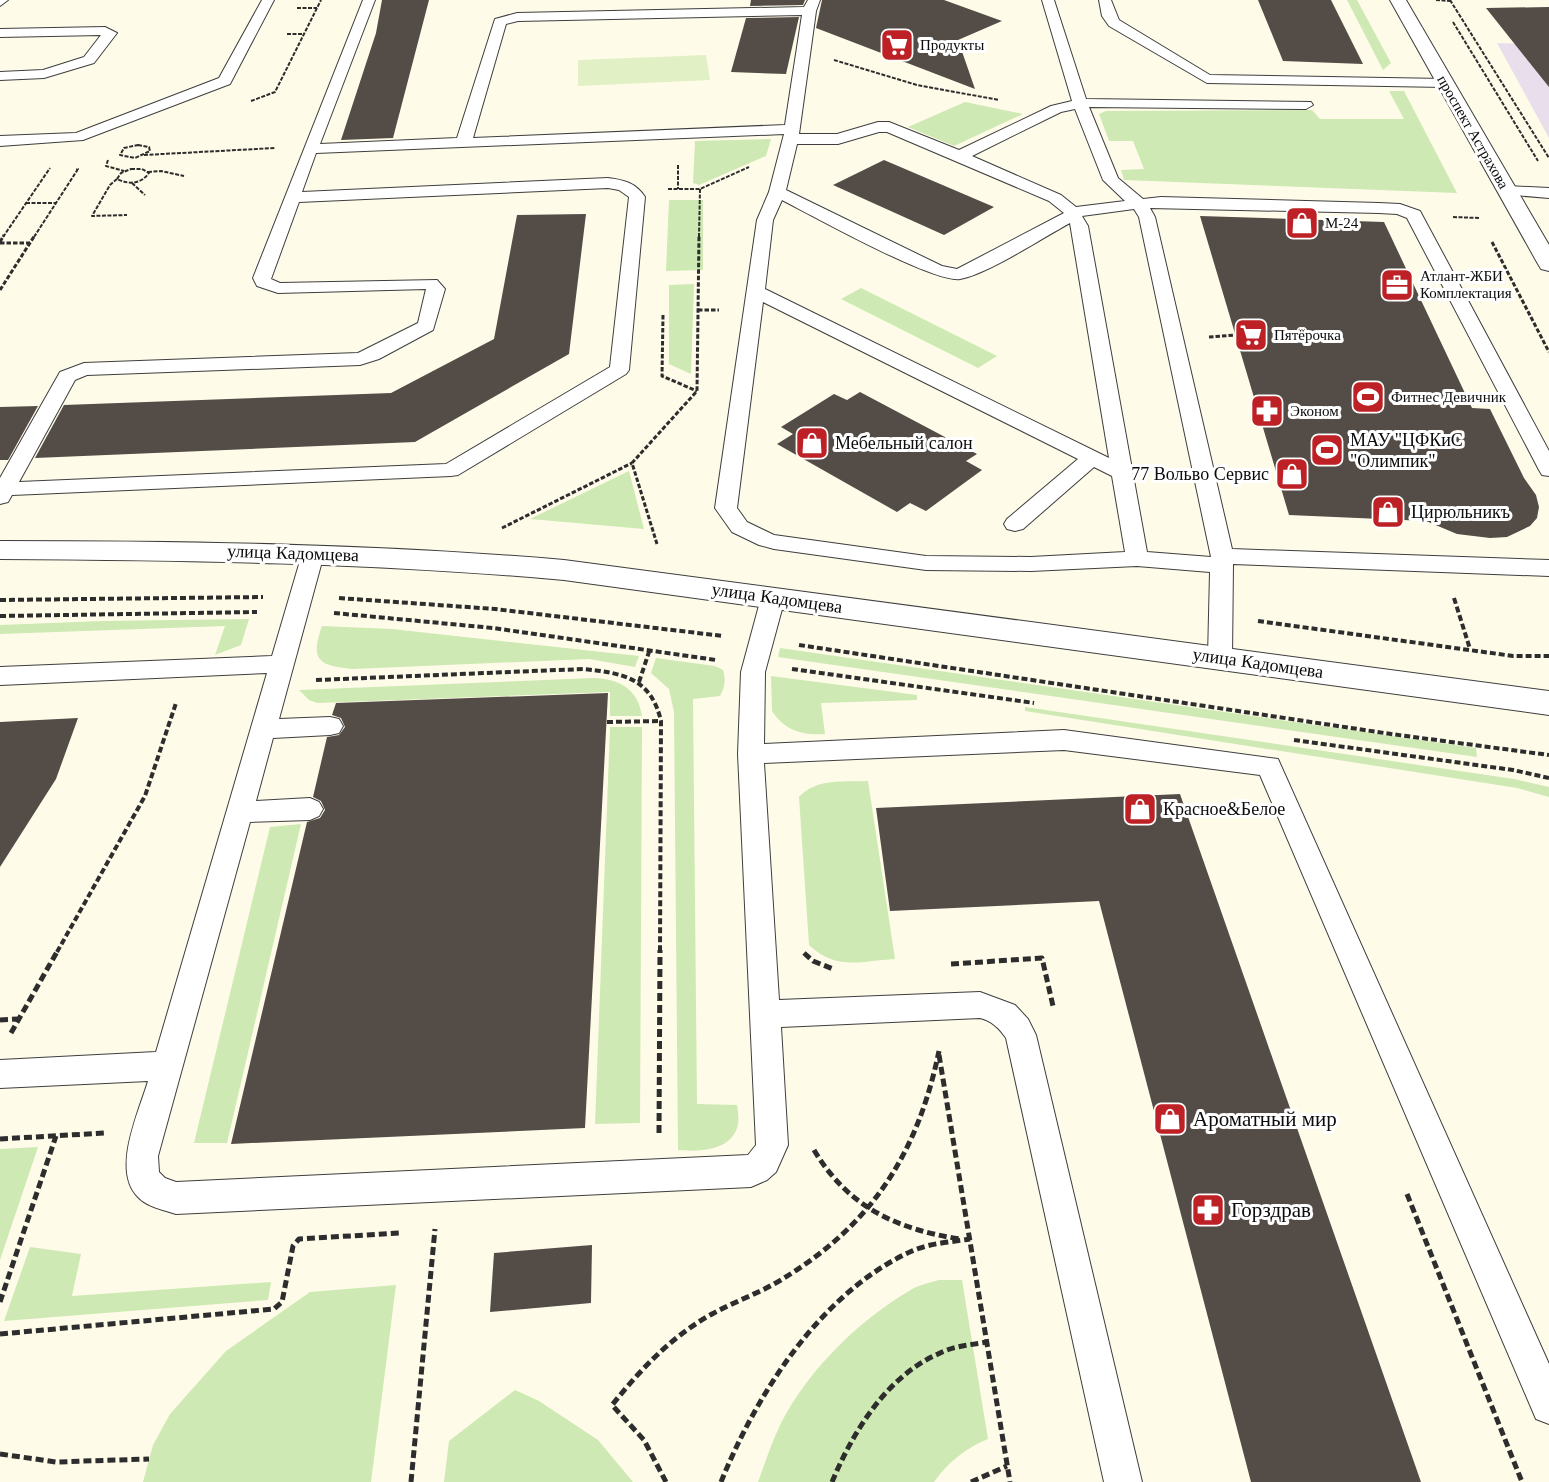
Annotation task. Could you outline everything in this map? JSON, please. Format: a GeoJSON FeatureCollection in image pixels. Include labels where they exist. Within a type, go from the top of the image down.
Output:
{"type":"FeatureCollection","features":[{"type":"Feature","properties":{"kind":"street","name":"проспект Астрахова"},"geometry":{"type":"LineString","coordinates":[[1398,0],[1549,264]]}},
{"type":"Feature","properties":{"kind":"street","name":"улица Кадомцева"},"geometry":{"type":"LineString","coordinates":[[0,550],[211,550],[472,561],[564,570],[1544,702]]}},
{"type":"Feature","properties":{"kind":"lane"},"geometry":{"type":"LineString","coordinates":[[0,141],[78,137],[225,81],[268,0]]}},
{"type":"Feature","properties":{"kind":"lane"},"geometry":{"type":"LineString","coordinates":[[3,493],[67,376],[72,372],[84,369],[360,359],[426,326],[436,289],[430,284],[278,288],[263,282],[262,279],[369,0]]}},
{"type":"Feature","properties":{"kind":"lane"},"geometry":{"type":"LineString","coordinates":[[1048,0],[1080,103],[1111,180],[1139,204],[1147,217],[1222,560],[1219,615],[1220,657]]}},
{"type":"Feature","properties":{"kind":"lane"},"geometry":{"type":"LineString","coordinates":[[1105,0],[1108,16],[1114,23],[1207,79],[1445,83]]}},
{"type":"Feature","properties":{"kind":"lane"},"geometry":{"type":"LineString","coordinates":[[463,144],[500,22],[504,20],[517,17],[812,6],[790,139],[777,192],[765,220],[726,508],[729,518],[752,534],[774,542],[926,563],[1031,564],[1137,559],[1549,568]]}},
{"type":"Feature","properties":{"kind":"lane"},"geometry":{"type":"LineString","coordinates":[[0,33],[105,31],[110,33],[93,57],[86,61],[44,74],[0,76]]}},
{"type":"Feature","properties":{"kind":"lane"},"geometry":{"type":"LineString","coordinates":[[959,156],[1056,109],[1080,103],[1306,105]]}},
{"type":"Feature","properties":{"kind":"lane"},"geometry":{"type":"LineString","coordinates":[[311,148],[838,139],[878,127],[889,127],[1055,198],[1073,214],[1080,226],[1137,559]]}},
{"type":"Feature","properties":{"kind":"lane"},"geometry":{"type":"LineString","coordinates":[[3,493],[451,470],[476,458],[619,370],[637,197],[631,189],[608,183],[292,197]]}},
{"type":"Feature","properties":{"kind":"lane"},"geometry":{"type":"LineString","coordinates":[[1508,191],[1549,193]]}},
{"type":"Feature","properties":{"kind":"lane"},"geometry":{"type":"LineString","coordinates":[[777,192],[937,270],[951,274],[971,270],[1073,214],[1088,209],[1161,202],[1400,209],[1410,212],[1420,224],[1549,470]]}},
{"type":"Feature","properties":{"kind":"lane"},"geometry":{"type":"LineString","coordinates":[[756,292],[1123,473]]}},
{"type":"Feature","properties":{"kind":"lane"},"geometry":{"type":"LineString","coordinates":[[1015,524],[1091,458]]}},
{"type":"Feature","properties":{"kind":"lane"},"geometry":{"type":"LineString","coordinates":[[313,554],[142,1156],[141,1173],[147,1185],[176,1198],[751,1171],[762,1166],[769,1157],[772,1145],[751,754],[753,672],[773,598]]}},
{"type":"Feature","properties":{"kind":"lane"},"geometry":{"type":"LineString","coordinates":[[0,676],[278,673]]}},
{"type":"Feature","properties":{"kind":"lane"},"geometry":{"type":"LineString","coordinates":[[262,729],[330,726]]}},
{"type":"Feature","properties":{"kind":"lane"},"geometry":{"type":"LineString","coordinates":[[751,754],[1064,740],[1269,766],[1549,1406]]}},
{"type":"Feature","properties":{"kind":"lane"},"geometry":{"type":"LineString","coordinates":[[239,812],[310,809]]}},
{"type":"Feature","properties":{"kind":"lane"},"geometry":{"type":"LineString","coordinates":[[766,1014],[980,1005],[997,1008],[1013,1019],[1022,1035],[1123,1482]]}},
{"type":"Feature","properties":{"kind":"lane"},"geometry":{"type":"LineString","coordinates":[[0,1074],[168,1065]]}},
{"type":"Feature","properties":{"kind":"path"},"geometry":{"type":"LineString","coordinates":[[1440,0],[1446,10]]}},
{"type":"Feature","properties":{"kind":"path"},"geometry":{"type":"LineString","coordinates":[[1450,0],[1549,158]]}},
{"type":"Feature","properties":{"kind":"path"},"geometry":{"type":"LineString","coordinates":[[291,8],[317,8]]}},
{"type":"Feature","properties":{"kind":"path"},"geometry":{"type":"LineString","coordinates":[[1452,20],[1543,170]]}},
{"type":"Feature","properties":{"kind":"path"},"geometry":{"type":"LineString","coordinates":[[805,51],[937,90],[1056,109]]}},
{"type":"Feature","properties":{"kind":"path"},"geometry":{"type":"LineString","coordinates":[[502,528],[632,463],[697,391],[700,189],[790,139]]}},
{"type":"Feature","properties":{"kind":"path"},"geometry":{"type":"LineString","coordinates":[[144,155],[311,148]]}},
{"type":"Feature","properties":{"kind":"path"},"geometry":{"type":"LineString","coordinates":[[109,158],[106,165],[124,171],[137,168],[148,172],[161,171],[184,176]]}},
{"type":"Feature","properties":{"kind":"path"},"geometry":{"type":"LineString","coordinates":[[0,243],[50,169],[58,170]]}},
{"type":"Feature","properties":{"kind":"path"},"geometry":{"type":"LineString","coordinates":[[0,290],[78,169],[68,170]]}},
{"type":"Feature","properties":{"kind":"path"},"geometry":{"type":"LineString","coordinates":[[124,171],[110,185],[92,216],[127,215]]}},
{"type":"Feature","properties":{"kind":"path"},"geometry":{"type":"LineString","coordinates":[[117,179],[132,183],[146,178],[148,172]]}},
{"type":"Feature","properties":{"kind":"path"},"geometry":{"type":"LineString","coordinates":[[132,183],[145,195]]}},
{"type":"Feature","properties":{"kind":"path"},"geometry":{"type":"LineString","coordinates":[[26,203],[57,203]]}},
{"type":"Feature","properties":{"kind":"path"},"geometry":{"type":"LineString","coordinates":[[0,243],[31,243]]}},
{"type":"Feature","properties":{"kind":"path"},"geometry":{"type":"LineString","coordinates":[[664,306],[662,376],[697,391]]}},
{"type":"Feature","properties":{"kind":"path"},"geometry":{"type":"LineString","coordinates":[[632,463],[657,544]]}},
{"type":"Feature","properties":{"kind":"path"},"geometry":{"type":"LineString","coordinates":[[1444,565],[1470,649]]}},
{"type":"Feature","properties":{"kind":"path"},"geometry":{"type":"LineString","coordinates":[[1219,615],[1513,656],[1549,656]]}},
{"type":"Feature","properties":{"kind":"path"},"geometry":{"type":"LineString","coordinates":[[643,626],[760,640],[1391,734],[1549,754]]}},
{"type":"Feature","properties":{"kind":"path"},"geometry":{"type":"LineString","coordinates":[[639,682],[650,649]]}},
{"type":"Feature","properties":{"kind":"path"},"geometry":{"type":"LineString","coordinates":[[278,673],[583,669],[622,675],[639,682],[651,691],[657,702],[662,721],[659,1176]]}},
{"type":"Feature","properties":{"kind":"path"},"geometry":{"type":"LineString","coordinates":[[9,1036],[145,796],[178,700]]}},
{"type":"Feature","properties":{"kind":"path"},"geometry":{"type":"LineString","coordinates":[[607,722],[662,721]]}},
{"type":"Feature","properties":{"kind":"path"},"geometry":{"type":"LineString","coordinates":[[801,950],[813,961],[828,968],[837,969]]}},
{"type":"Feature","properties":{"kind":"path"},"geometry":{"type":"LineString","coordinates":[[950,964],[1042,958],[1056,1016]]}},
{"type":"Feature","properties":{"kind":"path"},"geometry":{"type":"LineString","coordinates":[[931,1007],[1010,1482]]}},
{"type":"Feature","properties":{"kind":"path"},"geometry":{"type":"LineString","coordinates":[[0,1020],[19,1019]]}},
{"type":"Feature","properties":{"kind":"path"},"geometry":{"type":"LineString","coordinates":[[666,1482],[658,1463],[642,1437],[628,1419],[612,1406],[629,1383],[666,1346],[713,1313],[774,1284],[829,1248],[869,1209],[890,1182],[922,1116],[934,1085],[939,1051]]}},
{"type":"Feature","properties":{"kind":"path"},"geometry":{"type":"LineString","coordinates":[[0,1139],[149,1130]]}},
{"type":"Feature","properties":{"kind":"path"},"geometry":{"type":"LineString","coordinates":[[0,1302],[56,1136]]}},
{"type":"Feature","properties":{"kind":"path"},"geometry":{"type":"LineString","coordinates":[[812,1140],[820,1162],[831,1178],[880,1217],[925,1232],[970,1239]]}},
{"type":"Feature","properties":{"kind":"path"},"geometry":{"type":"LineString","coordinates":[[1404,1184],[1522,1482]]}},
{"type":"Feature","properties":{"kind":"path"},"geometry":{"type":"LineString","coordinates":[[411,1482],[439,1186]]}},
{"type":"Feature","properties":{"kind":"path"},"geometry":{"type":"LineString","coordinates":[[423,1232],[435,1231]]}},
{"type":"Feature","properties":{"kind":"path"},"geometry":{"type":"LineString","coordinates":[[0,1334],[274,1309],[282,1302],[293,1246],[299,1239],[411,1232]]}},
{"type":"Feature","properties":{"kind":"path"},"geometry":{"type":"LineString","coordinates":[[721,1482],[749,1418],[778,1373],[816,1327],[847,1296],[884,1266],[913,1251],[941,1243],[970,1239]]}},
{"type":"Feature","properties":{"kind":"path"},"geometry":{"type":"LineString","coordinates":[[832,1482],[856,1432],[873,1408],[897,1383],[933,1356],[964,1345],[987,1342]]}},
{"type":"Feature","properties":{"kind":"path"},"geometry":{"type":"LineString","coordinates":[[0,1454],[30,1462],[64,1464],[149,1459]]}},
{"type":"Feature","properties":{"kind":"path"},"geometry":{"type":"LineString","coordinates":[[971,1482],[1007,1466]]}},
{"type":"Feature","properties":{"kind":"shaded area"},"geometry":{"type":"Polygon","coordinates":[[[1497,43],[1549,45],[1549,138],[1497,43]]]}},
{"type":"Feature","properties":{"kind":"green space"},"geometry":{"type":"Polygon","coordinates":[[[1347,0],[1357,0],[1391,63],[1383,70],[1347,0]]]}},
{"type":"Feature","properties":{"kind":"green space"},"geometry":{"type":"Polygon","coordinates":[[[706,55],[710,80],[578,86],[578,60],[706,55]]]}},
{"type":"Feature","properties":{"kind":"green space"},"geometry":{"type":"Polygon","coordinates":[[[1389,91],[1404,91],[1457,193],[1124,180],[1121,170],[1144,169],[1133,141],[1109,141],[1099,114],[1106,111],[1312,110],[1320,119],[1404,119],[1389,91]]]}},
{"type":"Feature","properties":{"kind":"green space"},"geometry":{"type":"Polygon","coordinates":[[[965,102],[1023,114],[954,146],[908,127],[965,102]]]}},
{"type":"Feature","properties":{"kind":"green space"},"geometry":{"type":"Polygon","coordinates":[[[771,139],[766,156],[699,185],[693,183],[695,141],[771,139]]]}},
{"type":"Feature","properties":{"kind":"green space"},"geometry":{"type":"Polygon","coordinates":[[[669,200],[703,200],[703,270],[666,271],[669,200]]]}},
{"type":"Feature","properties":{"kind":"green space"},"geometry":{"type":"Polygon","coordinates":[[[694,284],[691,374],[669,364],[669,285],[694,284]]]}},
{"type":"Feature","properties":{"kind":"green space"},"geometry":{"type":"Polygon","coordinates":[[[861,288],[997,356],[978,368],[841,299],[861,288]]]}},
{"type":"Feature","properties":{"kind":"green space"},"geometry":{"type":"Polygon","coordinates":[[[629,471],[644,529],[530,519],[629,471]]]}},
{"type":"Feature","properties":{"kind":"green space"},"geometry":{"type":"Polygon","coordinates":[[[249,619],[241,645],[215,655],[225,626],[0,634],[0,625],[249,619]]]}},
{"type":"Feature","properties":{"kind":"green space"},"geometry":{"type":"Polygon","coordinates":[[[322,626],[392,629],[639,656],[635,667],[589,659],[341,668],[325,663],[317,654],[318,637],[322,626]]]}},
{"type":"Feature","properties":{"kind":"green space"},"geometry":{"type":"Polygon","coordinates":[[[780,648],[1476,748],[1477,757],[778,657],[780,648]]]}},
{"type":"Feature","properties":{"kind":"green space"},"geometry":{"type":"Polygon","coordinates":[[[656,658],[715,666],[723,670],[724,677],[724,686],[720,696],[693,699],[697,1104],[737,1105],[738,1124],[735,1133],[722,1145],[696,1151],[678,1150],[674,712],[669,689],[651,673],[656,658]]]}},
{"type":"Feature","properties":{"kind":"green space"},"geometry":{"type":"Polygon","coordinates":[[[771,676],[917,695],[917,700],[821,703],[825,734],[802,733],[782,723],[772,711],[771,676]]]}},
{"type":"Feature","properties":{"kind":"green space"},"geometry":{"type":"Polygon","coordinates":[[[593,678],[619,683],[626,687],[636,699],[642,716],[610,716],[610,692],[317,703],[309,700],[299,690],[593,678]]]}},
{"type":"Feature","properties":{"kind":"green space"},"geometry":{"type":"Polygon","coordinates":[[[1025,707],[1514,779],[1549,787],[1549,797],[1517,788],[1025,711],[1025,707]]]}},
{"type":"Feature","properties":{"kind":"green space"},"geometry":{"type":"Polygon","coordinates":[[[610,727],[642,727],[640,1123],[595,1124],[610,727]]]}},
{"type":"Feature","properties":{"kind":"green space"},"geometry":{"type":"Polygon","coordinates":[[[840,781],[868,781],[895,959],[849,963],[829,958],[809,945],[799,797],[822,784],[840,781]]]}},
{"type":"Feature","properties":{"kind":"green space"},"geometry":{"type":"Polygon","coordinates":[[[301,824],[227,1143],[194,1143],[270,827],[301,824]]]}},
{"type":"Feature","properties":{"kind":"green space"},"geometry":{"type":"Polygon","coordinates":[[[38,1147],[0,1260],[0,1149],[38,1147]]]}},
{"type":"Feature","properties":{"kind":"green space"},"geometry":{"type":"Polygon","coordinates":[[[30,1247],[81,1254],[72,1296],[271,1282],[268,1300],[4,1321],[30,1247]]]}},
{"type":"Feature","properties":{"kind":"green space"},"geometry":{"type":"Polygon","coordinates":[[[939,1280],[962,1280],[988,1439],[958,1456],[934,1482],[758,1482],[773,1440],[786,1413],[799,1392],[832,1353],[850,1335],[889,1304],[916,1287],[939,1280]]]}},
{"type":"Feature","properties":{"kind":"green space"},"geometry":{"type":"Polygon","coordinates":[[[396,1285],[371,1482],[143,1482],[153,1445],[170,1414],[226,1351],[310,1292],[396,1285]]]}},
{"type":"Feature","properties":{"kind":"green space"},"geometry":{"type":"Polygon","coordinates":[[[515,1390],[539,1401],[598,1440],[633,1482],[444,1482],[449,1441],[515,1390]]]}},
{"type":"Feature","properties":{"kind":"building"},"geometry":{"type":"Polygon","coordinates":[[[382,0],[429,0],[393,138],[341,140],[376,33],[382,0]]]}},
{"type":"Feature","properties":{"kind":"building"},"geometry":{"type":"Polygon","coordinates":[[[751,0],[805,0],[803,5],[750,6],[751,0]]]}},
{"type":"Feature","properties":{"kind":"building"},"geometry":{"type":"Polygon","coordinates":[[[822,0],[944,0],[1002,21],[958,40],[975,89],[816,28],[822,0]]]}},
{"type":"Feature","properties":{"kind":"building"},"geometry":{"type":"Polygon","coordinates":[[[1258,0],[1331,0],[1363,64],[1283,61],[1258,0]]]}},
{"type":"Feature","properties":{"kind":"building"},"geometry":{"type":"Polygon","coordinates":[[[1549,7],[1549,87],[1486,8],[1549,7]]]}},
{"type":"Feature","properties":{"kind":"building"},"geometry":{"type":"Polygon","coordinates":[[[799,17],[786,74],[731,72],[746,18],[799,17]]]}},
{"type":"Feature","properties":{"kind":"building"},"geometry":{"type":"Polygon","coordinates":[[[884,160],[994,207],[944,235],[833,185],[884,160]]]}},
{"type":"Feature","properties":{"kind":"building"},"geometry":{"type":"Polygon","coordinates":[[[586,214],[569,354],[415,442],[35,458],[64,405],[391,393],[494,339],[517,215],[586,214]]]}},
{"type":"Feature","properties":{"kind":"building"},"geometry":{"type":"Polygon","coordinates":[[[1200,216],[1384,222],[1472,408],[1490,409],[1524,478],[1536,495],[1539,507],[1537,518],[1530,526],[1507,537],[1490,538],[1457,534],[1426,521],[1289,515],[1200,216]]]}},
{"type":"Feature","properties":{"kind":"building"},"geometry":{"type":"Polygon","coordinates":[[[860,392],[977,454],[966,461],[982,470],[926,511],[910,503],[897,512],[777,444],[793,434],[781,427],[834,394],[847,400],[860,392]]]}},
{"type":"Feature","properties":{"kind":"building"},"geometry":{"type":"Polygon","coordinates":[[[38,406],[8,460],[0,460],[0,407],[38,406]]]}},
{"type":"Feature","properties":{"kind":"building"},"geometry":{"type":"Polygon","coordinates":[[[608,693],[585,1128],[231,1144],[307,822],[320,818],[325,810],[321,801],[313,797],[327,737],[339,735],[345,727],[341,718],[332,715],[336,703],[608,693]]]}},
{"type":"Feature","properties":{"kind":"building"},"geometry":{"type":"Polygon","coordinates":[[[78,718],[56,779],[0,867],[0,722],[78,718]]]}},
{"type":"Feature","properties":{"kind":"building"},"geometry":{"type":"Polygon","coordinates":[[[1180,794],[1421,1482],[1251,1482],[1099,901],[890,911],[876,808],[1180,794]]]}},
{"type":"Feature","properties":{"kind":"building"},"geometry":{"type":"Polygon","coordinates":[[[592,1245],[591,1303],[490,1312],[494,1253],[592,1245]]]}},
{"type":"Feature","properties":{"kind":"place","name":"Продукты"},"geometry":{"type":"Point","coordinates":[897,45]}},
{"type":"Feature","properties":{"kind":"place","name":"М-24"},"geometry":{"type":"Point","coordinates":[1302,223]}},
{"type":"Feature","properties":{"kind":"place","name":"Атлант-ЖБИ Комплектация"},"geometry":{"type":"Point","coordinates":[1397,285]}},
{"type":"Feature","properties":{"kind":"place","name":"Пятёрочка"},"geometry":{"type":"Point","coordinates":[1251,335]}},
{"type":"Feature","properties":{"kind":"place","name":"Фитнес Девичник"},"geometry":{"type":"Point","coordinates":[1368,397]}},
{"type":"Feature","properties":{"kind":"place","name":"Эконом"},"geometry":{"type":"Point","coordinates":[1267,411]}},
{"type":"Feature","properties":{"kind":"place","name":"Мебельный салон"},"geometry":{"type":"Point","coordinates":[812,443]}},
{"type":"Feature","properties":{"kind":"place","name":"МАУ \"ЦФКиС \"Олимпик\""},"geometry":{"type":"Point","coordinates":[1327,450]}},
{"type":"Feature","properties":{"kind":"place","name":"77 Вольво Сервис"},"geometry":{"type":"Point","coordinates":[1292,474]}},
{"type":"Feature","properties":{"kind":"place","name":"Цирюльникъ"},"geometry":{"type":"Point","coordinates":[1388,512]}},
{"type":"Feature","properties":{"kind":"place","name":"Красное&Белое"},"geometry":{"type":"Point","coordinates":[1140,809]}},
{"type":"Feature","properties":{"kind":"place","name":"Ароматный мир"},"geometry":{"type":"Point","coordinates":[1170,1119]}},
{"type":"Feature","properties":{"kind":"place","name":"Горздрав"},"geometry":{"type":"Point","coordinates":[1208,1210]}}]}
